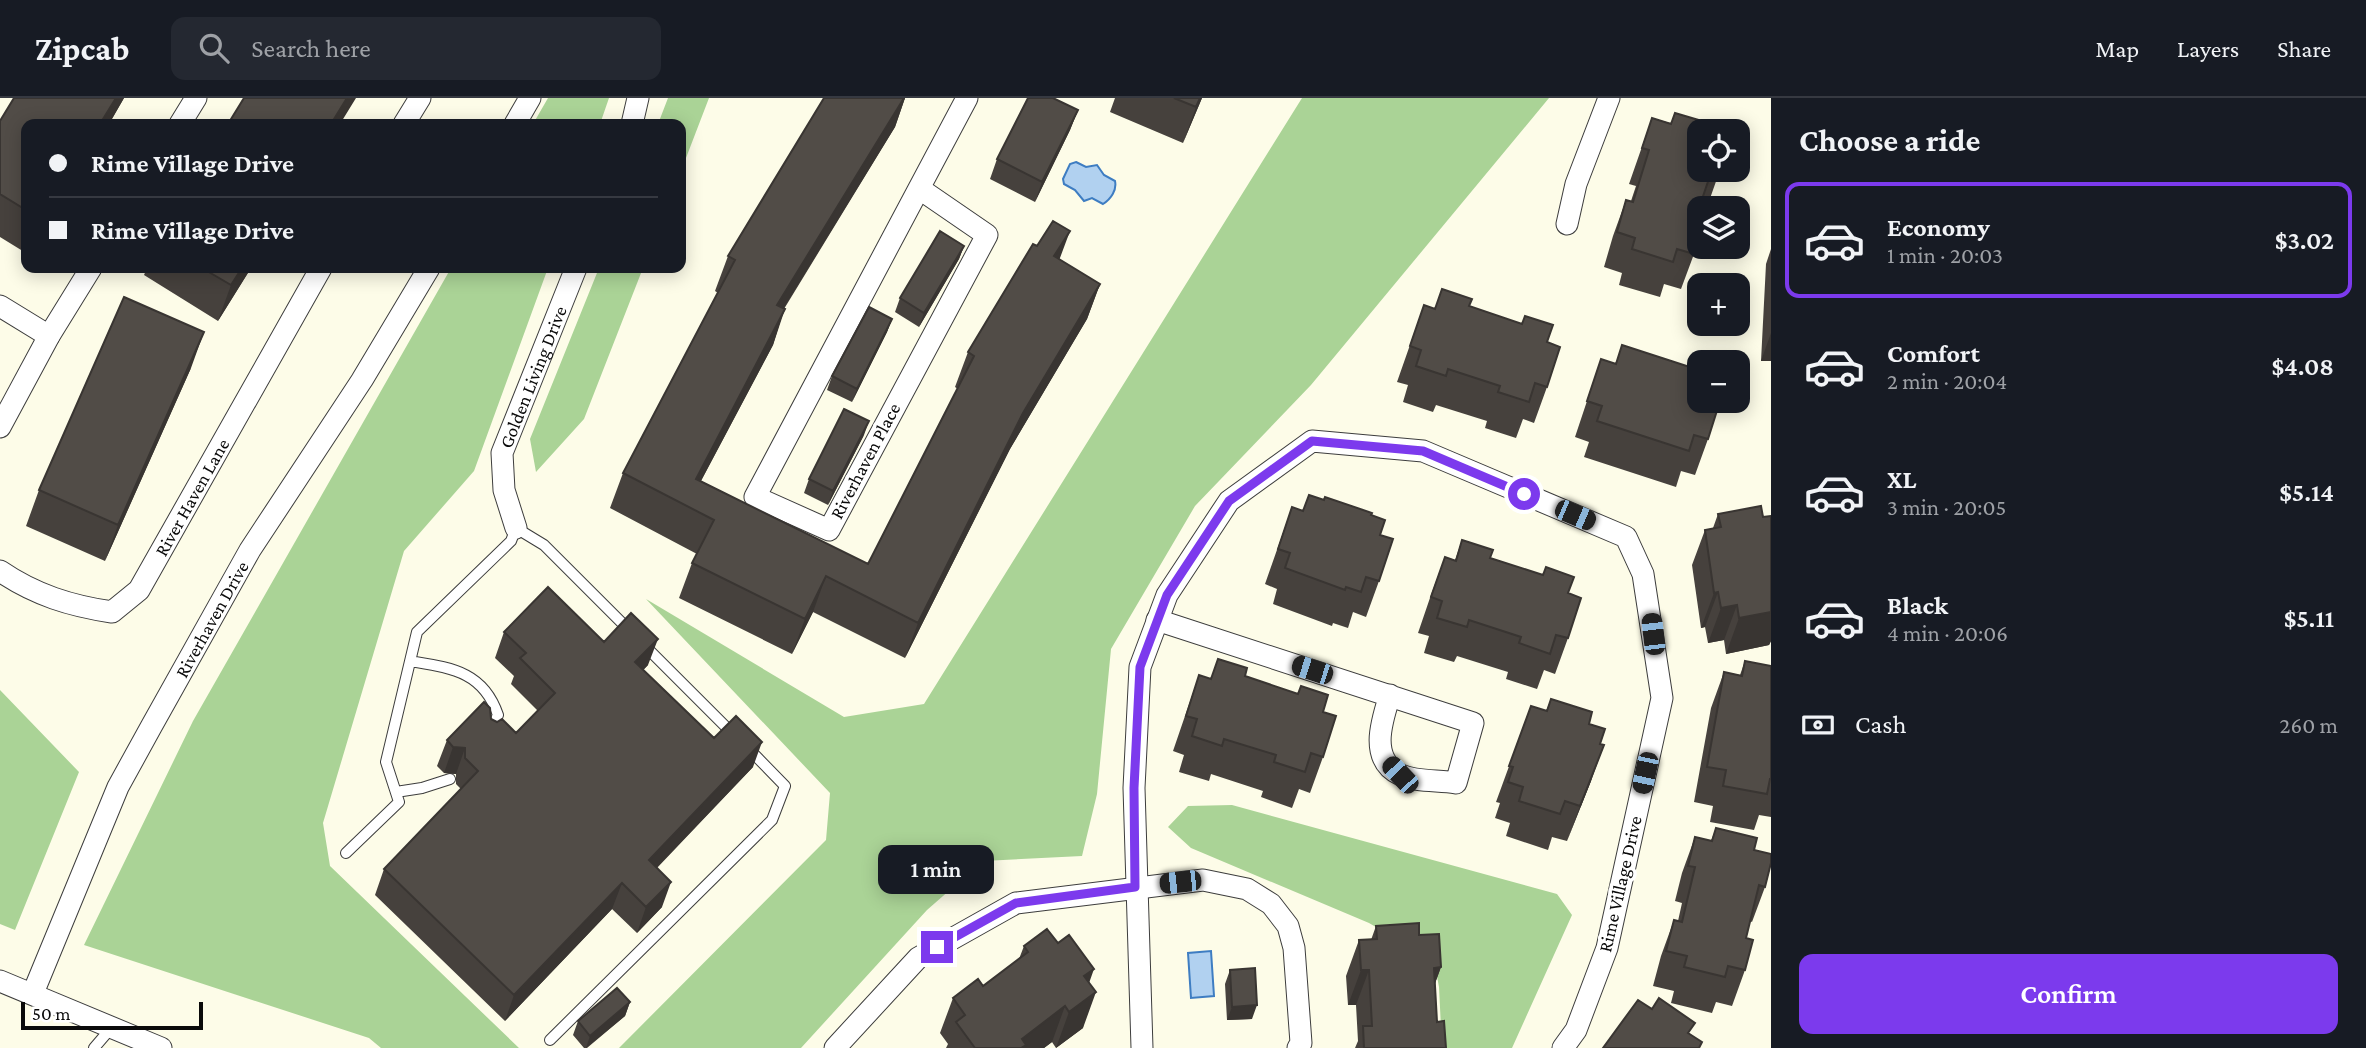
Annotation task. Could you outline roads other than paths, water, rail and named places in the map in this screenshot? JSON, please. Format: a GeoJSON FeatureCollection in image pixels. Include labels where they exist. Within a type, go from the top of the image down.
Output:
{"type":"FeatureCollection","features":[{"type":"Feature","properties":{"kind":"street"},"geometry":{"type":"LineString","coordinates":[[183,119],[196,98]]}},
{"type":"Feature","properties":{"kind":"street"},"geometry":{"type":"LineString","coordinates":[[407,119],[420,98]]}},
{"type":"Feature","properties":{"kind":"street"},"geometry":{"type":"LineString","coordinates":[[518,119],[530,98]]}},
{"type":"Feature","properties":{"kind":"street"},"geometry":{"type":"LineString","coordinates":[[633,119],[638,98]]}},
{"type":"Feature","properties":{"kind":"street"},"geometry":{"type":"LineString","coordinates":[[1567,224],[1576,184],[1609,98]]}},
{"type":"Feature","properties":{"kind":"street","name":"Riverhaven Place"},"geometry":{"type":"LineString","coordinates":[[920,189],[987,235],[828,530],[755,497],[920,189],[959,100]]}},
{"type":"Feature","properties":{"kind":"street"},"geometry":{"type":"LineString","coordinates":[[0,427],[48,336],[88,273]]}},
{"type":"Feature","properties":{"kind":"street","name":"River Haven Lane"},"geometry":{"type":"LineString","coordinates":[[0,571],[23,586],[73,606],[112,612],[139,590],[318,273]]}},
{"type":"Feature","properties":{"kind":"street","name":"Riverhaven Drive"},"geometry":{"type":"LineString","coordinates":[[33,993],[118,787],[250,550],[362,380],[426,273]]}},
{"type":"Feature","properties":{"kind":"street","name":"Golden Living Drive"},"geometry":{"type":"LineString","coordinates":[[516,528],[504,490],[502,453],[574,273]]}},
{"type":"Feature","properties":{"kind":"street"},"geometry":{"type":"LineString","coordinates":[[0,306],[48,336]]}},
{"type":"Feature","properties":{"kind":"street","name":"Rime Village Drive"},"geometry":{"type":"LineString","coordinates":[[1142,1048],[1134,788],[1140,667],[1167,595],[1229,501],[1312,441],[1423,451],[1626,537],[1643,574],[1662,698],[1607,948],[1576,1030],[1563,1048]]}},
{"type":"Feature","properties":{"kind":"street"},"geometry":{"type":"LineString","coordinates":[[1157,620],[1390,695],[1473,723],[1456,783],[1400,775],[1382,756],[1379,731],[1390,695]]}},
{"type":"Feature","properties":{"kind":"street"},"geometry":{"type":"LineString","coordinates":[[835,1048],[918,958],[1016,903],[1203,880],[1247,889],[1271,904],[1287,926],[1294,948],[1301,1043],[1298,1048]]}},
{"type":"Feature","properties":{"kind":"street"},"geometry":{"type":"LineString","coordinates":[[0,981],[161,1048]]}},
{"type":"Feature","properties":{"kind":"lane"},"geometry":{"type":"LineString","coordinates":[[346,853],[399,802],[386,762],[417,632],[511,541],[516,528],[544,545],[785,786],[772,820],[550,1041]]}},
{"type":"Feature","properties":{"kind":"lane"},"geometry":{"type":"LineString","coordinates":[[410,661],[451,668],[480,683],[492,697],[498,715],[487,740]]}},
{"type":"Feature","properties":{"kind":"lane"},"geometry":{"type":"LineString","coordinates":[[396,792],[422,788],[450,779]]}},
{"type":"Feature","properties":{"kind":"lane"},"geometry":{"type":"LineString","coordinates":[[94,1048],[113,1027]]}},
{"type":"Feature","properties":{"kind":"water"},"geometry":{"type":"Polygon","coordinates":[[[1076,162],[1086,167],[1097,165],[1104,175],[1115,181],[1115,188],[1109,200],[1103,204],[1092,198],[1084,201],[1075,190],[1064,184],[1063,179],[1070,164],[1076,162]]]}},
{"type":"Feature","properties":{"kind":"water"},"geometry":{"type":"Polygon","coordinates":[[[1211,951],[1214,996],[1191,998],[1188,953],[1211,951]]]}}]}
